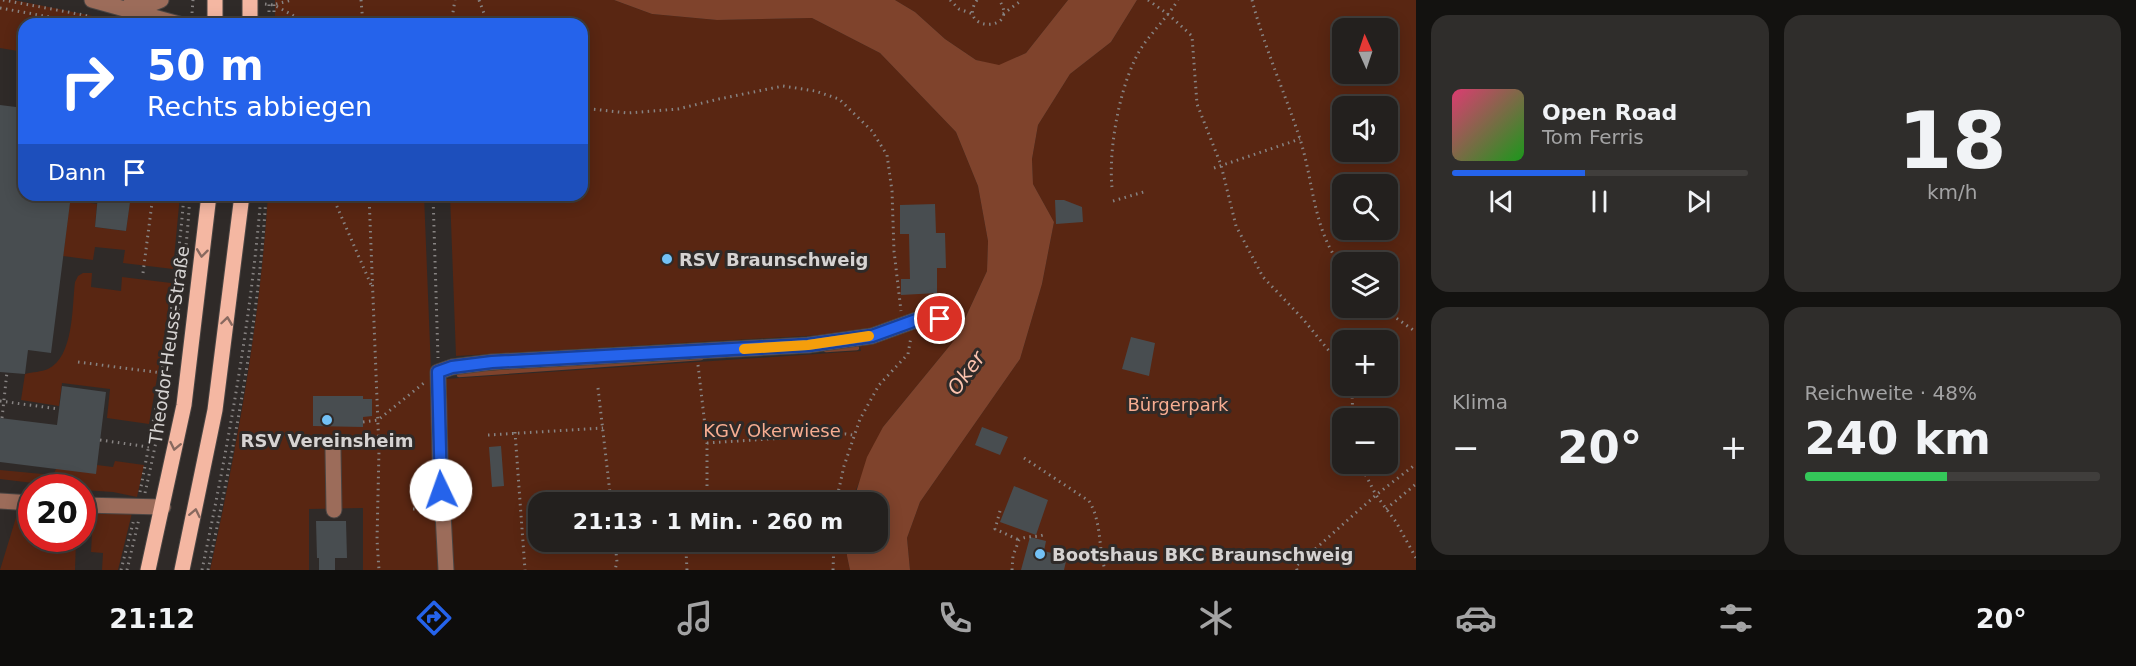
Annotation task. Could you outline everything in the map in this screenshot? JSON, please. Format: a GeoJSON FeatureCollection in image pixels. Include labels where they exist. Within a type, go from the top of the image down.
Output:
{"type":"FeatureCollection","features":[{"type":"Feature","properties":{"kind":"main road"},"geometry":{"type":"LineString","coordinates":[[215,0],[215,18]]}},
{"type":"Feature","properties":{"kind":"main road"},"geometry":{"type":"LineString","coordinates":[[250,0],[250,18]]}},
{"type":"Feature","properties":{"kind":"main road","name":"Theodor-Heuss-Straße"},"geometry":{"type":"LineString","coordinates":[[148,570],[184,405],[207,201]]}},
{"type":"Feature","properties":{"kind":"main road"},"geometry":{"type":"LineString","coordinates":[[182,570],[216,410],[241,201]]}},
{"type":"Feature","properties":{"kind":"lane"},"geometry":{"type":"LineString","coordinates":[[94,0],[135,7],[146,6],[160,0]]}},
{"type":"Feature","properties":{"kind":"lane"},"geometry":{"type":"LineString","coordinates":[[94,0],[158,18]]}},
{"type":"Feature","properties":{"kind":"lane"},"geometry":{"type":"LineString","coordinates":[[446,570],[438,372],[452,367],[492,362],[808,345],[872,336],[919,319],[940,319]]}},
{"type":"Feature","properties":{"kind":"lane"},"geometry":{"type":"LineString","coordinates":[[333,450],[334,510]]}},
{"type":"Feature","properties":{"kind":"lane"},"geometry":{"type":"LineString","coordinates":[[0,501],[18,502]]}},
{"type":"Feature","properties":{"kind":"lane"},"geometry":{"type":"LineString","coordinates":[[96,505],[163,507]]}},
{"type":"Feature","properties":{"kind":"path"},"geometry":{"type":"LineString","coordinates":[[3,0],[96,17]]}},
{"type":"Feature","properties":{"kind":"path"},"geometry":{"type":"LineString","coordinates":[[192,13],[193,0]]}},
{"type":"Feature","properties":{"kind":"path"},"geometry":{"type":"LineString","coordinates":[[269,18],[269,2],[292,0]]}},
{"type":"Feature","properties":{"kind":"path"},"geometry":{"type":"LineString","coordinates":[[361,0],[362,18]]}},
{"type":"Feature","properties":{"kind":"path"},"geometry":{"type":"LineString","coordinates":[[452,18],[455,0]]}},
{"type":"Feature","properties":{"kind":"path"},"geometry":{"type":"LineString","coordinates":[[479,0],[486,18]]}},
{"type":"Feature","properties":{"kind":"path"},"geometry":{"type":"LineString","coordinates":[[950,0],[959,9],[974,14]]}},
{"type":"Feature","properties":{"kind":"path"},"geometry":{"type":"LineString","coordinates":[[977,0],[974,4],[974,14],[980,23],[989,26],[998,22],[1003,14],[1022,0]]}},
{"type":"Feature","properties":{"kind":"path"},"geometry":{"type":"LineString","coordinates":[[999,0],[1003,14]]}},
{"type":"Feature","properties":{"kind":"path"},"geometry":{"type":"LineString","coordinates":[[1112,187],[1110,167],[1114,132],[1125,87],[1143,45],[1169,15],[1178,0]]}},
{"type":"Feature","properties":{"kind":"path"},"geometry":{"type":"LineString","coordinates":[[1252,0],[1300,139],[1318,221],[1332,252]]}},
{"type":"Feature","properties":{"kind":"path"},"geometry":{"type":"LineString","coordinates":[[1150,1],[1192,36],[1197,104],[1221,165],[1236,226],[1263,276],[1332,354]]}},
{"type":"Feature","properties":{"kind":"path"},"geometry":{"type":"LineString","coordinates":[[274,2],[274,18]]}},
{"type":"Feature","properties":{"kind":"path"},"geometry":{"type":"LineString","coordinates":[[274,2],[299,18]]}},
{"type":"Feature","properties":{"kind":"path"},"geometry":{"type":"LineString","coordinates":[[481,5],[489,4]]}},
{"type":"Feature","properties":{"kind":"path"},"geometry":{"type":"LineString","coordinates":[[0,8],[56,18]]}},
{"type":"Feature","properties":{"kind":"path"},"geometry":{"type":"LineString","coordinates":[[588,109],[628,113],[678,109],[783,86],[815,91],[839,99],[872,131],[887,155],[892,191],[899,308],[911,336],[908,354],[879,385],[853,435],[839,492]]}},
{"type":"Feature","properties":{"kind":"path"},"geometry":{"type":"LineString","coordinates":[[1214,168],[1300,139]]}},
{"type":"Feature","properties":{"kind":"path"},"geometry":{"type":"LineString","coordinates":[[1113,201],[1147,191]]}},
{"type":"Feature","properties":{"kind":"path"},"geometry":{"type":"LineString","coordinates":[[143,273],[152,201]]}},
{"type":"Feature","properties":{"kind":"path"},"geometry":{"type":"LineString","coordinates":[[127,570],[162,373],[183,201]]}},
{"type":"Feature","properties":{"kind":"path"},"geometry":{"type":"LineString","coordinates":[[121,570],[139,506],[174,338],[190,201]]}},
{"type":"Feature","properties":{"kind":"path"},"geometry":{"type":"LineString","coordinates":[[202,570],[222,471],[246,330],[260,201]]}},
{"type":"Feature","properties":{"kind":"path"},"geometry":{"type":"LineString","coordinates":[[208,570],[240,405],[263,242],[266,201]]}},
{"type":"Feature","properties":{"kind":"path"},"geometry":{"type":"LineString","coordinates":[[335,201],[373,289]]}},
{"type":"Feature","properties":{"kind":"path"},"geometry":{"type":"LineString","coordinates":[[369,201],[378,420],[379,570]]}},
{"type":"Feature","properties":{"kind":"path"},"geometry":{"type":"LineString","coordinates":[[433,201],[438,372]]}},
{"type":"Feature","properties":{"kind":"path"},"geometry":{"type":"LineString","coordinates":[[1396,318],[1416,332]]}},
{"type":"Feature","properties":{"kind":"path"},"geometry":{"type":"LineString","coordinates":[[78,362],[162,373]]}},
{"type":"Feature","properties":{"kind":"path"},"geometry":{"type":"LineString","coordinates":[[698,362],[707,443],[707,492]]}},
{"type":"Feature","properties":{"kind":"path"},"geometry":{"type":"LineString","coordinates":[[2,418],[7,372]]}},
{"type":"Feature","properties":{"kind":"path"},"geometry":{"type":"LineString","coordinates":[[363,422],[378,420],[418,388]]}},
{"type":"Feature","properties":{"kind":"path"},"geometry":{"type":"LineString","coordinates":[[598,388],[610,492]]}},
{"type":"Feature","properties":{"kind":"path"},"geometry":{"type":"LineString","coordinates":[[0,401],[59,409]]}},
{"type":"Feature","properties":{"kind":"path"},"geometry":{"type":"LineString","coordinates":[[488,435],[603,428]]}},
{"type":"Feature","properties":{"kind":"path"},"geometry":{"type":"LineString","coordinates":[[515,432],[525,570]]}},
{"type":"Feature","properties":{"kind":"path"},"geometry":{"type":"LineString","coordinates":[[707,443],[853,435]]}},
{"type":"Feature","properties":{"kind":"path"},"geometry":{"type":"LineString","coordinates":[[100,440],[149,447]]}},
{"type":"Feature","properties":{"kind":"path"},"geometry":{"type":"LineString","coordinates":[[1024,458],[1089,501],[1098,521],[1101,555],[1105,570]]}},
{"type":"Feature","properties":{"kind":"path"},"geometry":{"type":"LineString","coordinates":[[1297,568],[1376,495],[1416,464]]}},
{"type":"Feature","properties":{"kind":"path"},"geometry":{"type":"LineString","coordinates":[[1365,474],[1416,558]]}},
{"type":"Feature","properties":{"kind":"path"},"geometry":{"type":"LineString","coordinates":[[1386,509],[1416,484]]}},
{"type":"Feature","properties":{"kind":"path"},"geometry":{"type":"LineString","coordinates":[[1000,511],[995,529],[1018,540]]}},
{"type":"Feature","properties":{"kind":"path"},"geometry":{"type":"LineString","coordinates":[[1018,540],[1026,536],[1043,535]]}},
{"type":"Feature","properties":{"kind":"path"},"geometry":{"type":"LineString","coordinates":[[1011,570],[1018,540]]}},
{"type":"Feature","properties":{"kind":"path"},"geometry":{"type":"LineString","coordinates":[[615,570],[616,552]]}},
{"type":"Feature","properties":{"kind":"path"},"geometry":{"type":"LineString","coordinates":[[686,552],[687,570]]}},
{"type":"Feature","properties":{"kind":"path"},"geometry":{"type":"LineString","coordinates":[[833,570],[834,552]]}},
{"type":"Feature","properties":{"kind":"green space"},"geometry":{"type":"Polygon","coordinates":[[[0,0],[14,0],[102,18],[18,18],[18,51],[0,48],[0,0]]]}},
{"type":"Feature","properties":{"kind":"green space","name":"KGV Okerwiese"},"geometry":{"type":"Polygon","coordinates":[[[275,0],[614,0],[652,14],[717,20],[812,18],[880,53],[956,132],[978,186],[988,241],[987,271],[956,338],[883,427],[855,492],[528,492],[528,552],[847,552],[850,570],[453,570],[445,379],[861,351],[857,333],[456,356],[450,201],[588,201],[588,18],[275,18],[275,0]]]}},
{"type":"Feature","properties":{"kind":"green space"},"geometry":{"type":"Polygon","coordinates":[[[895,0],[1068,0],[1026,53],[999,66],[976,60],[945,39],[915,12],[895,0]]]}},
{"type":"Feature","properties":{"kind":"green space","name":"Bürgerpark"},"geometry":{"type":"Polygon","coordinates":[[[1137,0],[1416,0],[1416,570],[910,570],[907,538],[920,502],[1020,359],[1042,284],[1054,222],[1033,184],[1032,159],[1038,125],[1070,74],[1111,42],[1137,0]]]}},
{"type":"Feature","properties":{"kind":"green space"},"geometry":{"type":"Polygon","coordinates":[[[70,201],[97,204],[95,227],[126,231],[130,201],[179,201],[173,269],[123,263],[125,250],[95,247],[93,260],[63,256],[70,201]]]}},
{"type":"Feature","properties":{"kind":"green space"},"geometry":{"type":"Polygon","coordinates":[[[267,201],[424,201],[439,570],[363,570],[363,508],[309,509],[309,570],[210,570],[246,384],[267,201]]]}},
{"type":"Feature","properties":{"kind":"green space"},"geometry":{"type":"Polygon","coordinates":[[[83,273],[92,273],[91,287],[121,291],[122,277],[171,283],[149,424],[107,418],[110,389],[62,383],[59,406],[21,400],[25,374],[48,369],[57,363],[63,354],[70,330],[75,282],[83,273]]]}},
{"type":"Feature","properties":{"kind":"green space"},"geometry":{"type":"Polygon","coordinates":[[[115,461],[144,465],[137,497],[96,491],[96,474],[54,474],[56,469],[97,465],[113,467],[115,461]]]}},
{"type":"Feature","properties":{"kind":"green space"},"geometry":{"type":"Polygon","coordinates":[[[0,470],[42,474],[18,474],[18,481],[0,479],[0,470]]]}},
{"type":"Feature","properties":{"kind":"green space"},"geometry":{"type":"Polygon","coordinates":[[[18,511],[18,552],[76,552],[75,570],[0,570],[18,511]]]}},
{"type":"Feature","properties":{"kind":"green space"},"geometry":{"type":"Polygon","coordinates":[[[96,513],[132,513],[118,570],[102,570],[103,553],[91,552],[96,552],[96,513]]]}},
{"type":"Feature","properties":{"kind":"water","name":"Oker"},"geometry":{"type":"Polygon","coordinates":[[[614,0],[895,0],[915,12],[945,39],[976,60],[999,65],[1026,53],[1068,0],[1137,0],[1111,42],[1070,74],[1038,125],[1032,159],[1033,184],[1054,222],[1042,284],[1020,359],[920,502],[907,538],[910,570],[850,570],[847,552],[888,552],[888,492],[856,492],[867,457],[883,427],[956,338],[987,271],[988,241],[978,186],[956,132],[880,53],[812,18],[717,20],[652,14],[614,0]]]}},
{"type":"Feature","properties":{"kind":"building"},"geometry":{"type":"Polygon","coordinates":[[[0,105],[18,107],[18,201],[70,201],[51,353],[28,350],[25,374],[0,372],[0,105]]]}},
{"type":"Feature","properties":{"kind":"building"},"geometry":{"type":"Polygon","coordinates":[[[1055,200],[1064,200],[1082,207],[1083,222],[1056,224],[1055,200]]]}},
{"type":"Feature","properties":{"kind":"building"},"geometry":{"type":"Polygon","coordinates":[[[97,201],[130,201],[126,231],[95,227],[97,201]]]}},
{"type":"Feature","properties":{"kind":"building"},"geometry":{"type":"Polygon","coordinates":[[[935,204],[936,233],[945,233],[946,268],[937,268],[937,293],[901,295],[901,279],[910,279],[909,234],[900,234],[900,205],[935,204]]]}},
{"type":"Feature","properties":{"kind":"building"},"geometry":{"type":"Polygon","coordinates":[[[1131,337],[1155,343],[1149,376],[1122,369],[1131,337]]]}},
{"type":"Feature","properties":{"kind":"building"},"geometry":{"type":"Polygon","coordinates":[[[62,386],[106,392],[96,474],[0,462],[0,418],[57,425],[62,386]]]}},
{"type":"Feature","properties":{"kind":"building"},"geometry":{"type":"Polygon","coordinates":[[[313,396],[363,396],[363,399],[372,399],[372,416],[363,417],[363,427],[313,426],[313,396]]]}},
{"type":"Feature","properties":{"kind":"building"},"geometry":{"type":"Polygon","coordinates":[[[982,427],[1008,437],[1000,455],[975,445],[982,427]]]}},
{"type":"Feature","properties":{"kind":"building"},"geometry":{"type":"Polygon","coordinates":[[[501,446],[504,486],[492,487],[489,447],[501,446]]]}},
{"type":"Feature","properties":{"kind":"building"},"geometry":{"type":"Polygon","coordinates":[[[1014,486],[1048,500],[1036,535],[1000,522],[1014,486]]]}},
{"type":"Feature","properties":{"kind":"building"},"geometry":{"type":"Polygon","coordinates":[[[316,521],[346,521],[347,558],[335,558],[335,570],[319,570],[316,521]]]}},
{"type":"Feature","properties":{"kind":"building","name":"Bootshaus BKC Braunschweig"},"geometry":{"type":"Polygon","coordinates":[[[1030,537],[1046,541],[1044,551],[1067,557],[1064,570],[1021,570],[1030,537]]]}},
{"type":"Feature","properties":{"kind":"waterway"},"geometry":{"type":"LineString","coordinates":[[826,350],[857,348]]}},
{"type":"Feature","properties":{"kind":"waterway"},"geometry":{"type":"LineString","coordinates":[[459,375],[701,358]]}},
{"type":"Feature","properties":{"kind":"slow traffic"},"geometry":{"type":"LineString","coordinates":[[744,349],[808,345],[869,336]]}},
{"type":"Feature","properties":{"kind":"place","name":"RSV Braunschweig"},"geometry":{"type":"Point","coordinates":[667,259]}},
{"type":"Feature","properties":{"kind":"place","name":"RSV Vereinsheim"},"geometry":{"type":"Point","coordinates":[327,420]}},
{"type":"Feature","properties":{"kind":"place","name":"Bootshaus BKC Braunschweig"},"geometry":{"type":"Point","coordinates":[1040,554]}},
{"type":"Feature","properties":{"kind":"route"},"geometry":{"type":"LineString","coordinates":[[441,490],[438,372],[452,367],[492,362],[808,345],[872,336],[919,319],[940,319]]}}]}
